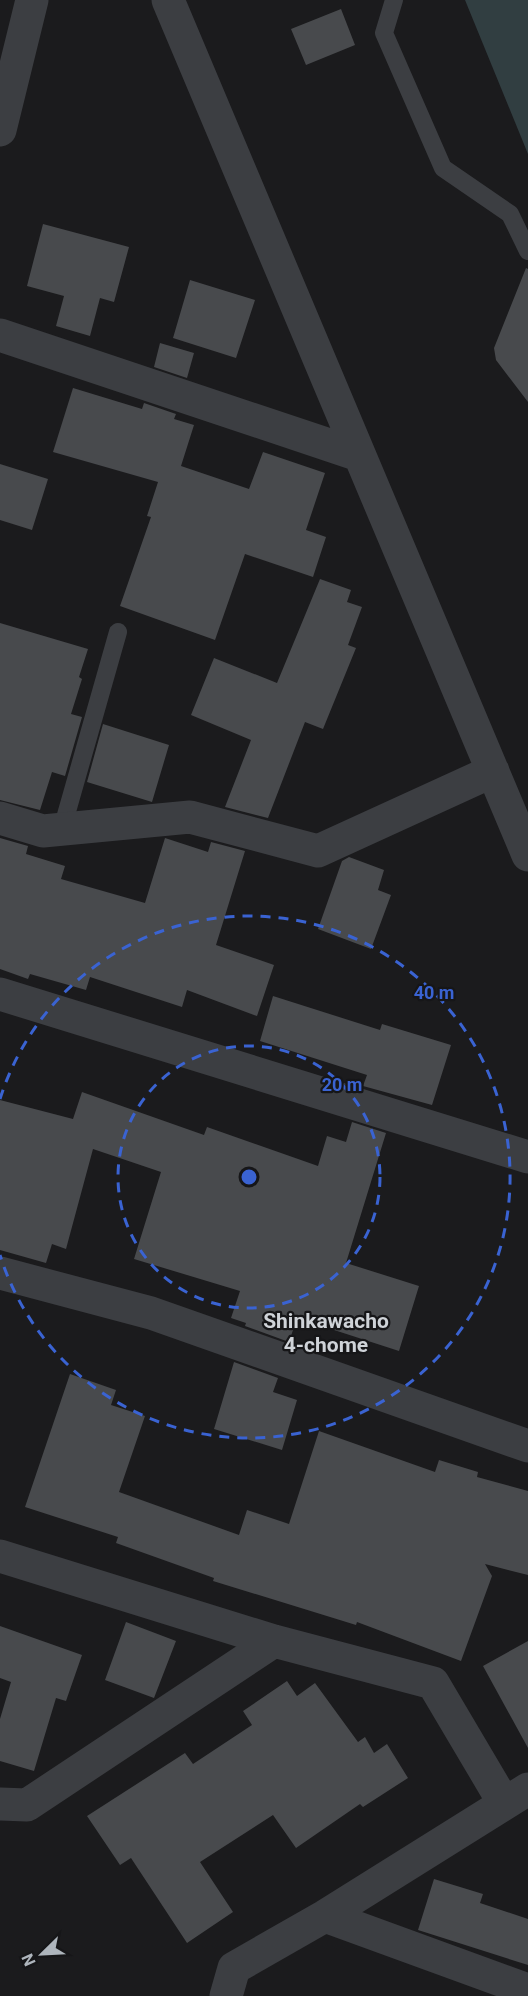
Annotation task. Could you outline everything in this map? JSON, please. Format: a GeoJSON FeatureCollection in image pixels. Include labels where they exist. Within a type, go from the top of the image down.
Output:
{"type":"FeatureCollection","features":[{"type":"Feature","properties":{"kind":"street"},"geometry":{"type":"LineString","coordinates":[[0,130],[32,0]]}},
{"type":"Feature","properties":{"kind":"street"},"geometry":{"type":"LineString","coordinates":[[168,0],[528,855]]}},
{"type":"Feature","properties":{"kind":"street"},"geometry":{"type":"LineString","coordinates":[[0,335],[359,455]]}},
{"type":"Feature","properties":{"kind":"street"},"geometry":{"type":"LineString","coordinates":[[0,818],[43,831],[190,817],[318,851],[493,771]]}},
{"type":"Feature","properties":{"kind":"street"},"geometry":{"type":"LineString","coordinates":[[0,994],[528,1157]]}},
{"type":"Feature","properties":{"kind":"street"},"geometry":{"type":"LineString","coordinates":[[0,1273],[151,1313],[528,1446]]}},
{"type":"Feature","properties":{"kind":"street"},"geometry":{"type":"LineString","coordinates":[[0,1556],[274,1641],[433,1683],[516,1796],[325,1916],[234,1968],[226,1996]]}},
{"type":"Feature","properties":{"kind":"street"},"geometry":{"type":"LineString","coordinates":[[0,1804],[27,1806],[274,1641]]}},
{"type":"Feature","properties":{"kind":"street"},"geometry":{"type":"LineString","coordinates":[[325,1916],[524,1992]]}},
{"type":"Feature","properties":{"kind":"lane"},"geometry":{"type":"LineString","coordinates":[[394,0],[384,33],[443,168],[510,214],[528,251]]}},
{"type":"Feature","properties":{"kind":"lane"},"geometry":{"type":"LineString","coordinates":[[62,829],[118,632]]}},
{"type":"Feature","properties":{"kind":"shaded area"},"geometry":{"type":"Polygon","coordinates":[[[465,0],[528,0],[528,154],[465,0]]]}},
{"type":"Feature","properties":{"kind":"building"},"geometry":{"type":"Polygon","coordinates":[[[341,9],[355,45],[306,65],[291,29],[341,9]]]}},
{"type":"Feature","properties":{"kind":"building"},"geometry":{"type":"Polygon","coordinates":[[[43,224],[129,247],[114,302],[100,298],[90,336],[56,326],[64,296],[27,286],[43,224]]]}},
{"type":"Feature","properties":{"kind":"building"},"geometry":{"type":"Polygon","coordinates":[[[526,268],[528,269],[528,402],[496,360],[494,348],[526,268]]]}},
{"type":"Feature","properties":{"kind":"building"},"geometry":{"type":"Polygon","coordinates":[[[190,280],[255,300],[236,358],[173,338],[190,280]]]}},
{"type":"Feature","properties":{"kind":"building"},"geometry":{"type":"Polygon","coordinates":[[[160,343],[194,353],[187,378],[154,367],[160,343]]]}},
{"type":"Feature","properties":{"kind":"building"},"geometry":{"type":"Polygon","coordinates":[[[73,388],[142,409],[144,403],[176,414],[174,419],[194,425],[181,466],[249,489],[263,452],[325,473],[306,530],[326,537],[313,577],[245,554],[215,640],[120,606],[151,517],[147,516],[158,482],[53,452],[73,388]]]}},
{"type":"Feature","properties":{"kind":"building"},"geometry":{"type":"Polygon","coordinates":[[[0,464],[48,479],[32,530],[0,520],[0,464]]]}},
{"type":"Feature","properties":{"kind":"building"},"geometry":{"type":"Polygon","coordinates":[[[320,579],[351,590],[347,602],[362,607],[348,645],[356,648],[323,729],[305,722],[268,818],[225,807],[251,740],[191,715],[214,658],[277,683],[320,579]]]}},
{"type":"Feature","properties":{"kind":"building"},"geometry":{"type":"Polygon","coordinates":[[[0,623],[88,649],[71,714],[82,717],[65,776],[52,772],[40,810],[0,800],[0,623]]]}},
{"type":"Feature","properties":{"kind":"building"},"geometry":{"type":"Polygon","coordinates":[[[103,724],[169,745],[152,802],[87,782],[103,724]]]}},
{"type":"Feature","properties":{"kind":"building"},"geometry":{"type":"Polygon","coordinates":[[[0,838],[28,846],[26,854],[65,866],[61,879],[145,903],[165,838],[208,852],[211,842],[245,851],[216,945],[274,965],[257,1016],[187,990],[182,1007],[90,977],[86,990],[30,974],[28,979],[0,969],[0,838]]]}},
{"type":"Feature","properties":{"kind":"building"},"geometry":{"type":"Polygon","coordinates":[[[349,857],[384,870],[378,890],[391,895],[371,949],[318,929],[342,861],[349,857]]]}},
{"type":"Feature","properties":{"kind":"building"},"geometry":{"type":"Polygon","coordinates":[[[273,996],[380,1030],[382,1024],[451,1045],[432,1105],[363,1086],[367,1075],[260,1041],[273,996]]]}},
{"type":"Feature","properties":{"kind":"building"},"geometry":{"type":"Polygon","coordinates":[[[82,1092],[204,1135],[207,1127],[318,1166],[327,1136],[346,1142],[352,1122],[386,1133],[346,1263],[419,1286],[399,1351],[297,1318],[289,1342],[245,1326],[246,1323],[231,1318],[240,1291],[134,1259],[161,1172],[93,1149],[66,1249],[52,1244],[46,1263],[0,1250],[0,1100],[73,1119],[82,1092]]]}},
{"type":"Feature","properties":{"kind":"building"},"geometry":{"type":"Polygon","coordinates":[[[234,1362],[278,1378],[273,1392],[297,1400],[282,1450],[214,1429],[234,1362]]]}},
{"type":"Feature","properties":{"kind":"building"},"geometry":{"type":"Polygon","coordinates":[[[70,1374],[116,1390],[111,1405],[145,1416],[119,1492],[239,1535],[247,1510],[289,1524],[319,1431],[435,1472],[439,1460],[478,1472],[477,1477],[528,1491],[528,1575],[485,1564],[492,1576],[461,1661],[357,1622],[356,1625],[213,1581],[214,1578],[116,1543],[118,1537],[25,1507],[70,1374]]]}},
{"type":"Feature","properties":{"kind":"building"},"geometry":{"type":"Polygon","coordinates":[[[126,1622],[176,1641],[154,1698],[105,1680],[126,1622]]]}},
{"type":"Feature","properties":{"kind":"building"},"geometry":{"type":"Polygon","coordinates":[[[0,1626],[82,1655],[66,1701],[56,1698],[34,1771],[0,1761],[0,1719],[11,1682],[0,1678],[0,1626]]]}},
{"type":"Feature","properties":{"kind":"building"},"geometry":{"type":"Polygon","coordinates":[[[528,1641],[528,1748],[483,1666],[528,1641]]]}},
{"type":"Feature","properties":{"kind":"building"},"geometry":{"type":"Polygon","coordinates":[[[287,1681],[297,1696],[315,1683],[358,1742],[365,1737],[374,1753],[387,1744],[408,1778],[363,1807],[360,1804],[296,1848],[273,1815],[200,1862],[233,1912],[187,1943],[131,1858],[120,1865],[87,1816],[185,1753],[193,1764],[252,1725],[243,1711],[287,1681]]]}},
{"type":"Feature","properties":{"kind":"building"},"geometry":{"type":"Polygon","coordinates":[[[434,1879],[483,1894],[480,1903],[528,1919],[528,1965],[418,1930],[434,1879]]]}},
{"type":"Feature","properties":{"kind":"district","name":"Shinkawacho 4-chome"},"geometry":{"type":"Point","coordinates":[326,1333]}}]}
